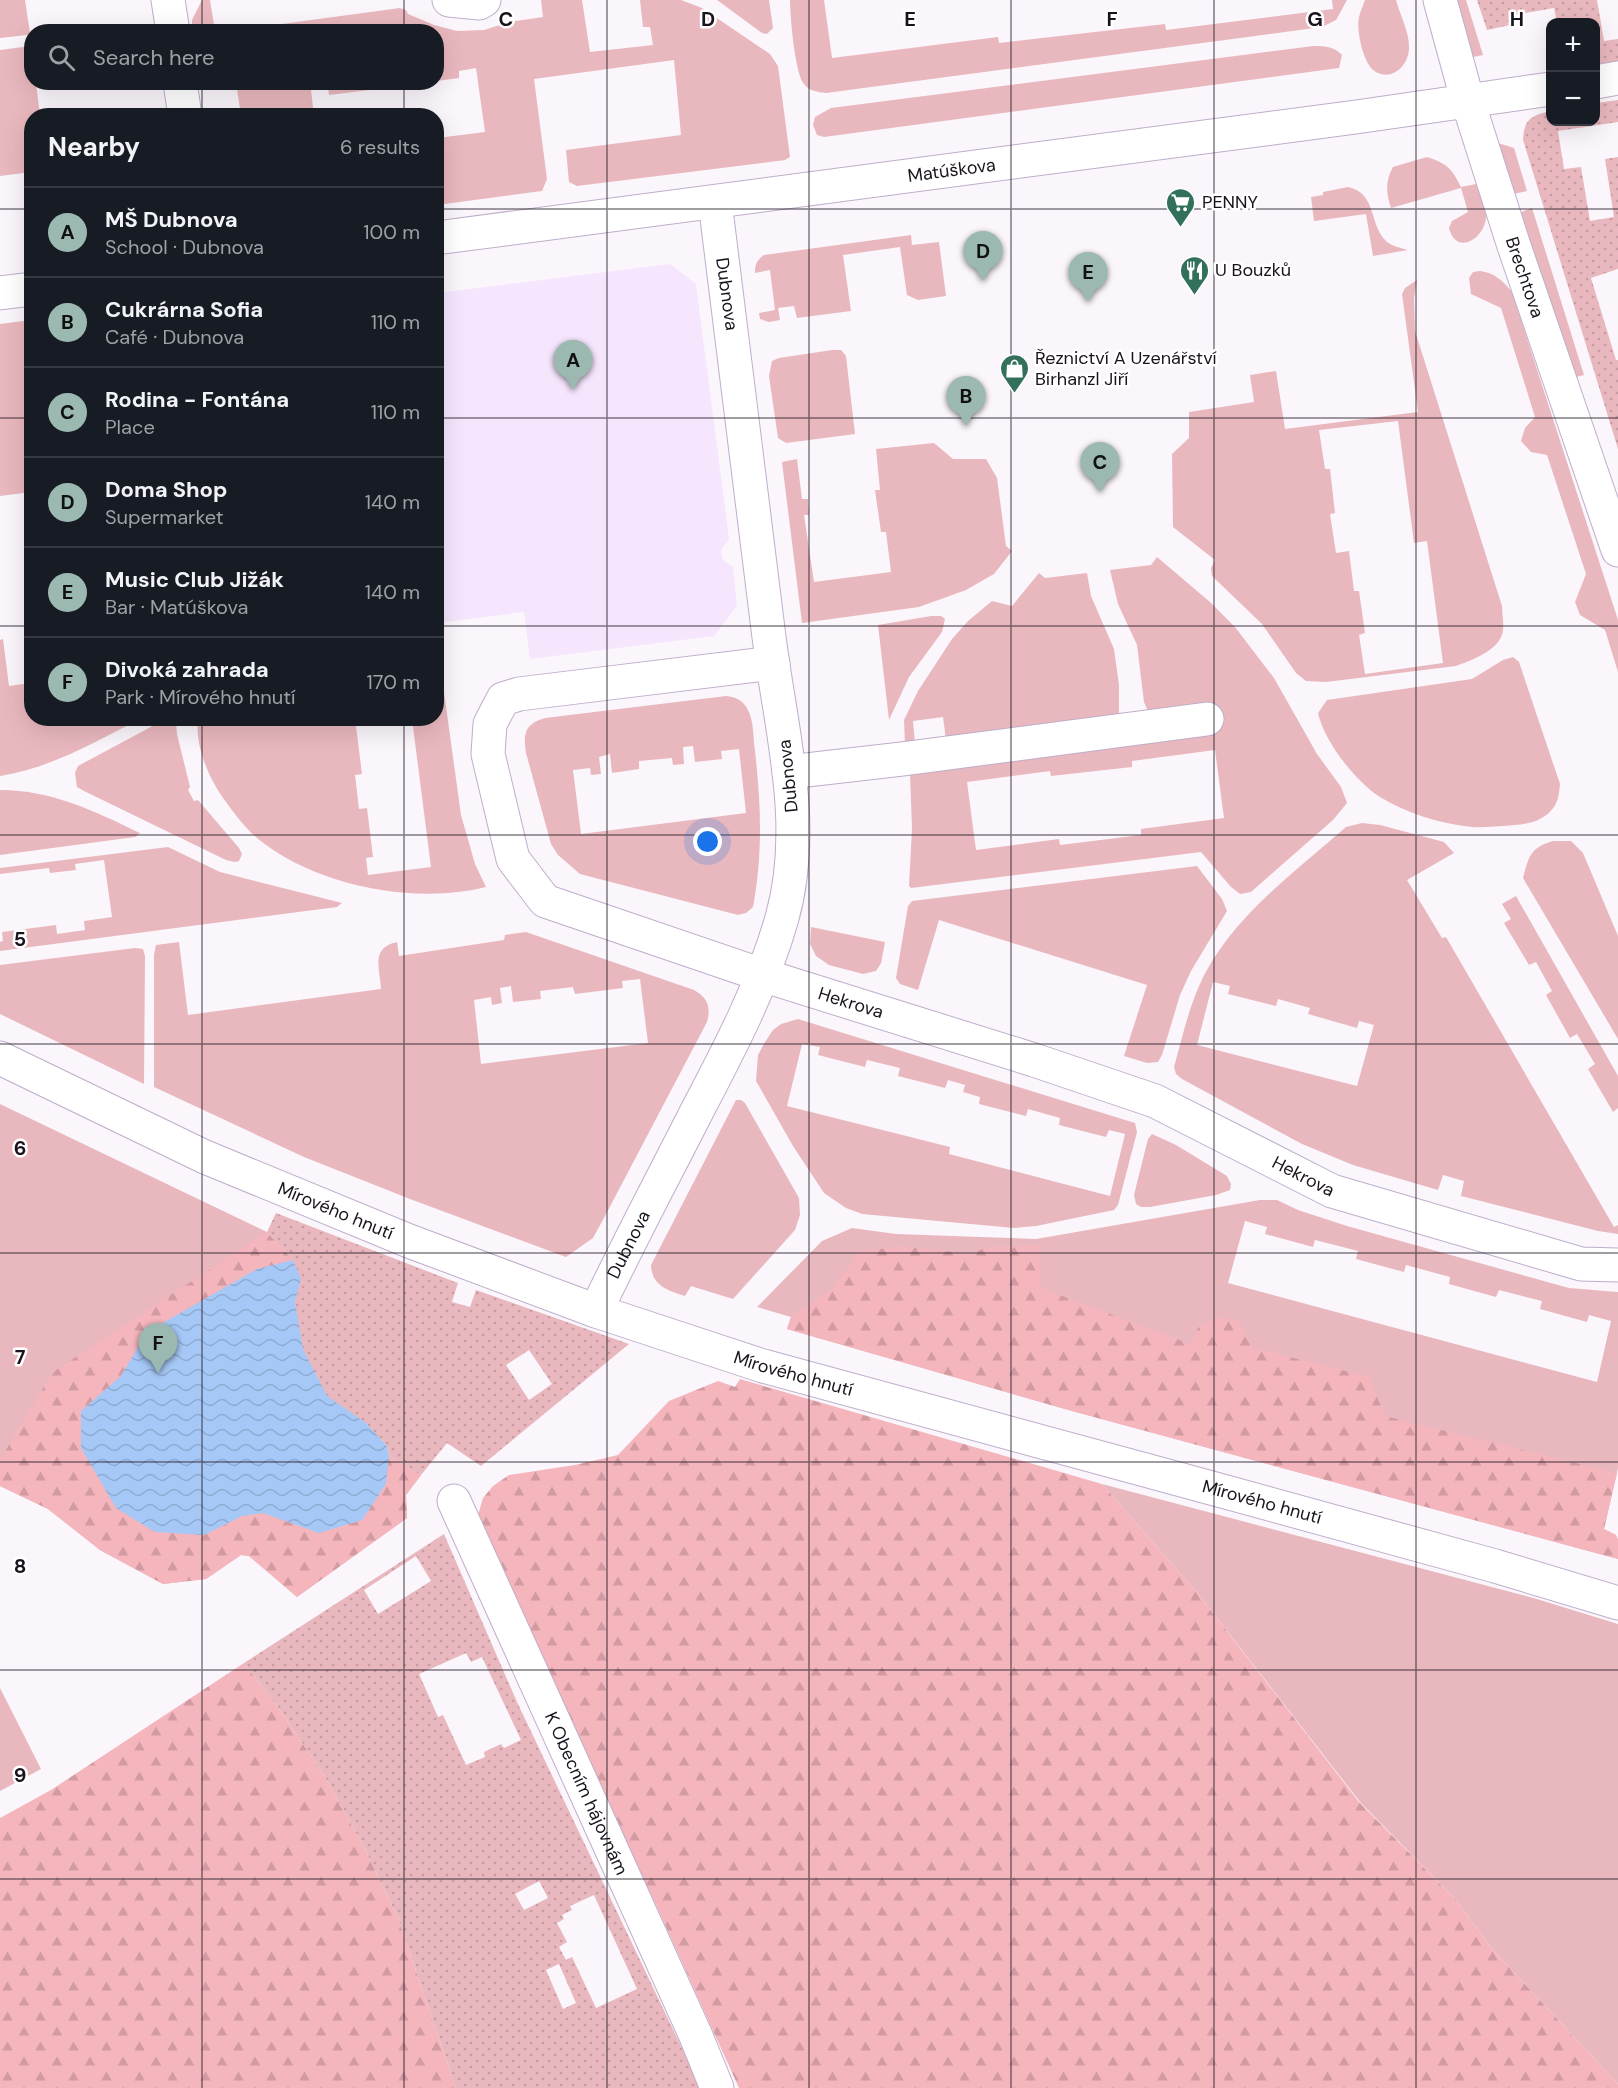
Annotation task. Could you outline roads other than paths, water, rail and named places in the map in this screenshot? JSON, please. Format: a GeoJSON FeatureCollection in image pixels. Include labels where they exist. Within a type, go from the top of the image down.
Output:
{"type":"FeatureCollection","features":[{"type":"Feature","properties":{"kind":"street"},"geometry":{"type":"LineString","coordinates":[[168,0],[172,24]]}},
{"type":"Feature","properties":{"kind":"street"},"geometry":{"type":"LineString","coordinates":[[448,0],[479,3],[484,0]]}},
{"type":"Feature","properties":{"kind":"street","name":"Brechtova"},"geometry":{"type":"LineString","coordinates":[[1440,0],[1468,102],[1513,243],[1618,548]]}},
{"type":"Feature","properties":{"kind":"street"},"geometry":{"type":"LineString","coordinates":[[1600,81],[1618,78]]}},
{"type":"Feature","properties":{"kind":"street"},"geometry":{"type":"LineString","coordinates":[[181,90],[184,108]]}},
{"type":"Feature","properties":{"kind":"street","name":"Matúškova"},"geometry":{"type":"LineString","coordinates":[[444,237],[1546,90]]}},
{"type":"Feature","properties":{"kind":"street","name":"Dubnova"},"geometry":{"type":"LineString","coordinates":[[596,1311],[729,1050],[762,975],[782,916],[790,871],[793,820],[789,772],[773,663],[715,202]]}},
{"type":"Feature","properties":{"kind":"street"},"geometry":{"type":"LineString","coordinates":[[0,293],[24,290]]}},
{"type":"Feature","properties":{"kind":"street","name":"Hekrova"},"geometry":{"type":"LineString","coordinates":[[773,663],[519,694],[503,699],[490,724],[488,754],[513,859],[545,902],[762,975],[1034,1060],[1155,1101],[1332,1191],[1581,1264],[1618,1265]]}},
{"type":"Feature","properties":{"kind":"street"},"geometry":{"type":"LineString","coordinates":[[789,772],[1207,719]]}},
{"type":"Feature","properties":{"kind":"street","name":"Mírového hnutí"},"geometry":{"type":"LineString","coordinates":[[0,1058],[205,1157],[409,1241],[596,1311],[763,1366],[1495,1566],[1618,1603]]}},
{"type":"Feature","properties":{"kind":"street","name":"K Obecním hájovnám"},"geometry":{"type":"LineString","coordinates":[[454,1501],[692,2026],[717,2088]]}},
{"type":"Feature","properties":{"kind":"water"},"geometry":{"type":"Polygon","coordinates":[[[293,1260],[301,1279],[295,1301],[303,1349],[327,1396],[366,1423],[387,1446],[389,1456],[386,1484],[362,1520],[319,1533],[263,1513],[242,1516],[204,1535],[155,1532],[116,1508],[81,1448],[81,1411],[121,1376],[147,1332],[257,1269],[293,1260]]]}},
{"type":"Feature","properties":{"kind":"place","name":"PENNY"},"geometry":{"type":"Point","coordinates":[1181,228]}},
{"type":"Feature","properties":{"kind":"place","name":"Doma Shop"},"geometry":{"type":"Point","coordinates":[983,281]}},
{"type":"Feature","properties":{"kind":"place","name":"U Bouzků"},"geometry":{"type":"Point","coordinates":[1194,296]}},
{"type":"Feature","properties":{"kind":"place","name":"Music Club Jižák"},"geometry":{"type":"Point","coordinates":[1088,302]}},
{"type":"Feature","properties":{"kind":"place","name":"MŠ Dubnova"},"geometry":{"type":"Point","coordinates":[573,390]}},
{"type":"Feature","properties":{"kind":"place","name":"Řeznictví A Uzenářství Birhanzl Jiří"},"geometry":{"type":"Point","coordinates":[1014,394]}},
{"type":"Feature","properties":{"kind":"place","name":"Cukrárna Sofia"},"geometry":{"type":"Point","coordinates":[966,426]}},
{"type":"Feature","properties":{"kind":"place","name":"Rodina - Fontána"},"geometry":{"type":"Point","coordinates":[1100,492]}},
{"type":"Feature","properties":{"kind":"place","name":"Divoká zahrada"},"geometry":{"type":"Point","coordinates":[158,1373]}}]}
